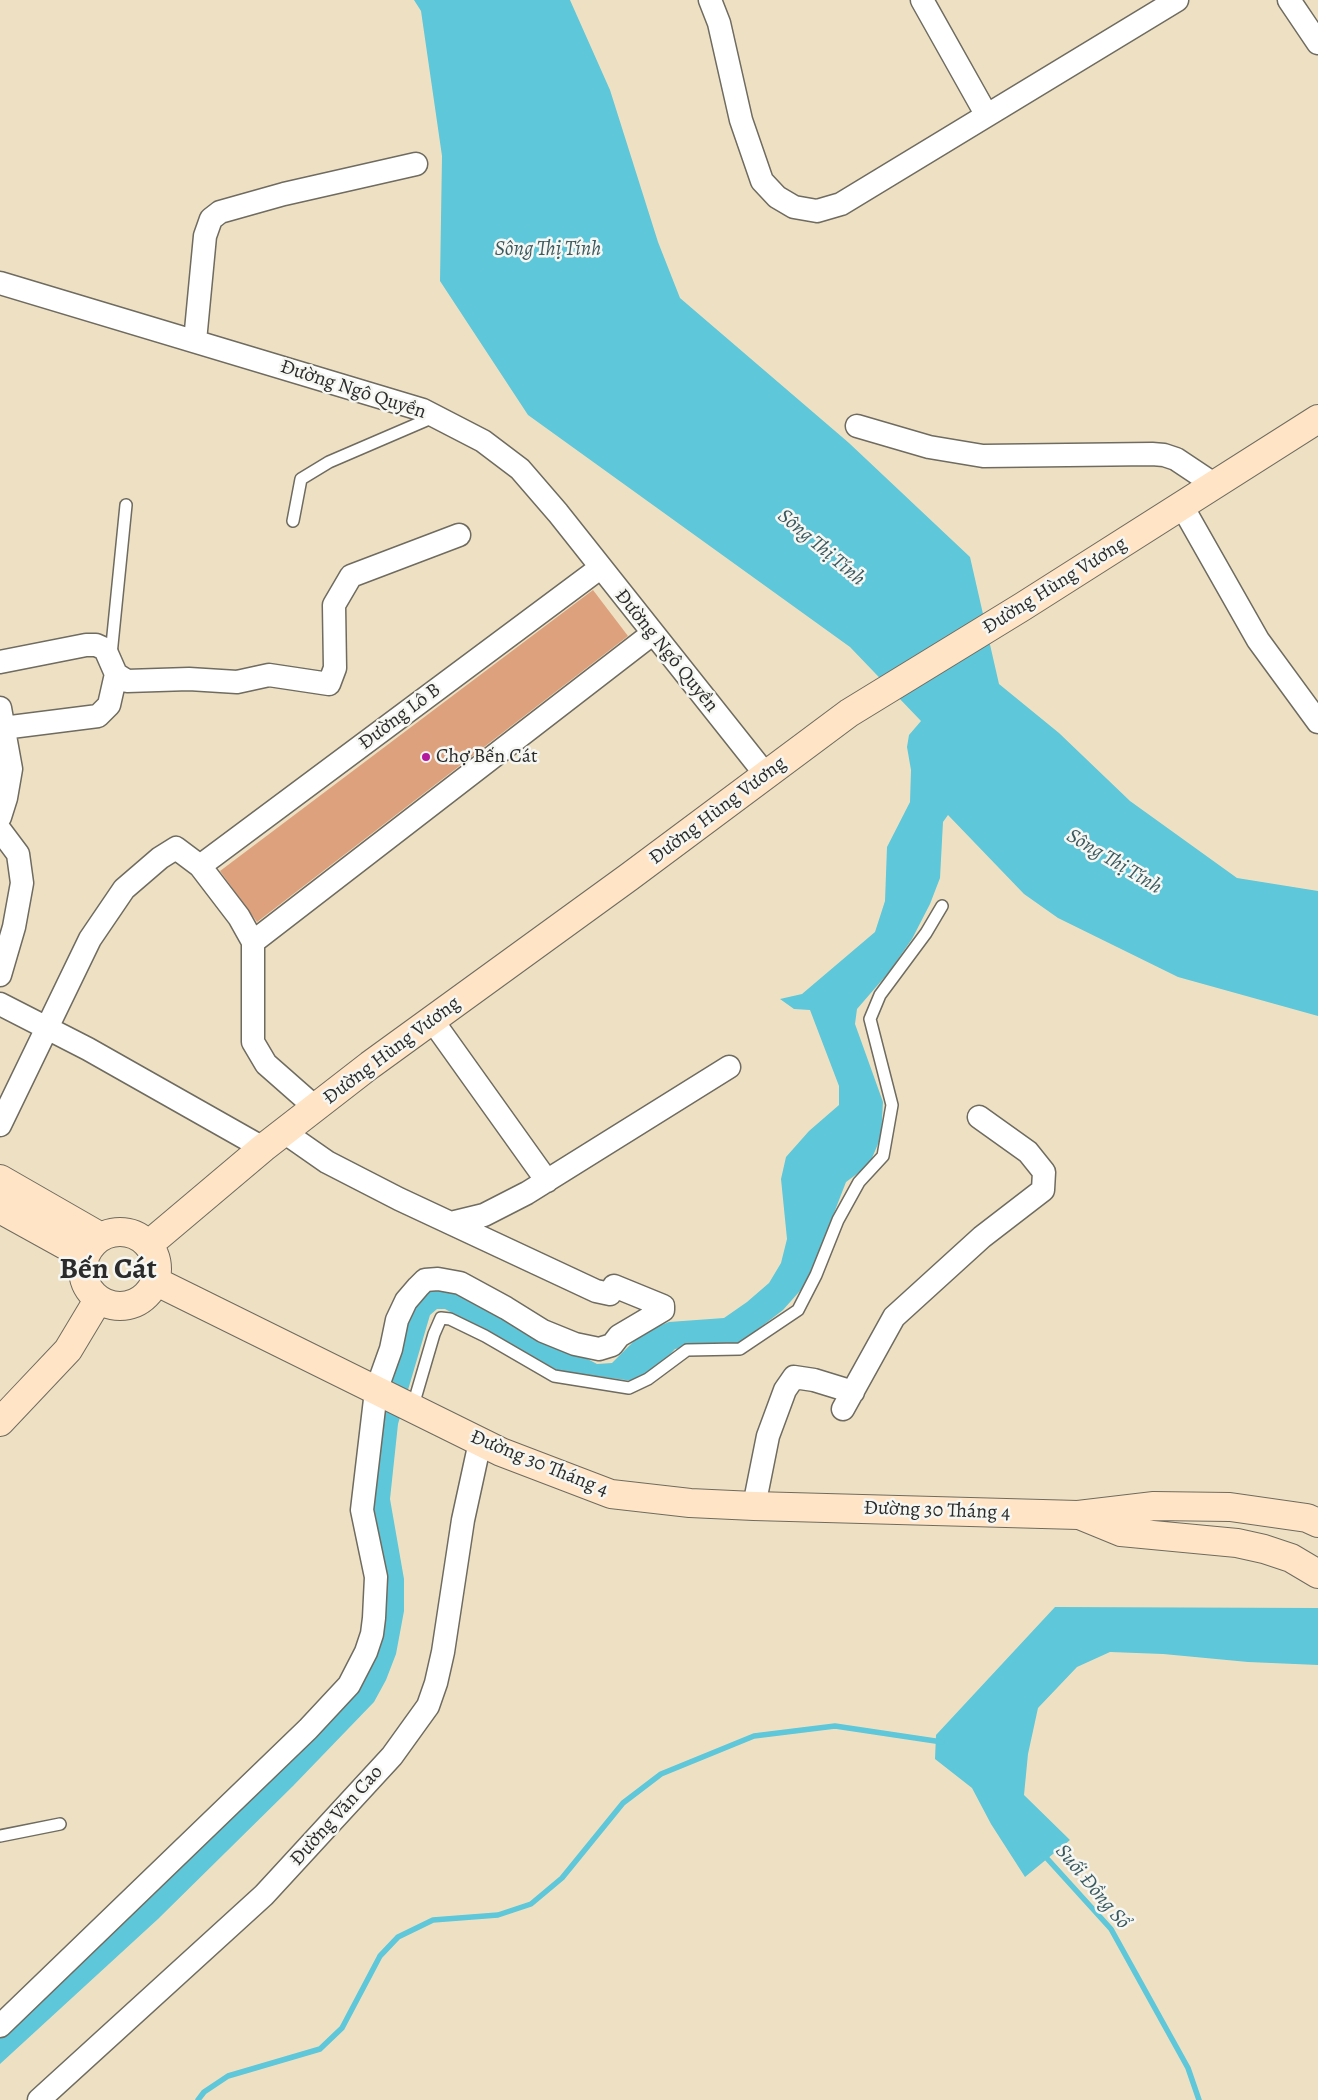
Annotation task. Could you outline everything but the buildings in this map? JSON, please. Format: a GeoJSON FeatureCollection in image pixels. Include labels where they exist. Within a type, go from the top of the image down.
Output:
{"type":"FeatureCollection","features":[{"type":"Feature","properties":{"kind":"main road","name":"Đường Hùng Vương"},"geometry":{"type":"LineString","coordinates":[[148,1245],[284,1132],[432,1020],[849,713],[1022,607],[1318,419]]}},
{"type":"Feature","properties":{"kind":"main road"},"geometry":{"type":"LineString","coordinates":[[0,1179],[44,1219],[93,1246]]}},
{"type":"Feature","properties":{"kind":"main road"},"geometry":{"type":"LineString","coordinates":[[0,1209],[44,1219]]}},
{"type":"Feature","properties":{"kind":"main road"},"geometry":{"type":"LineString","coordinates":[[113,1232],[126,1233],[138,1237],[148,1245],[155,1256],[157,1268],[155,1281],[150,1291],[131,1305],[120,1306],[98,1300],[89,1291],[84,1280],[82,1267],[93,1246],[113,1232]]}},
{"type":"Feature","properties":{"kind":"main road","name":"Đường 30 Tháng 4"},"geometry":{"type":"LineString","coordinates":[[155,1281],[501,1452],[611,1494],[690,1503],[754,1506],[1078,1515],[1154,1506],[1230,1507],[1307,1518],[1318,1523]]}},
{"type":"Feature","properties":{"kind":"main road"},"geometry":{"type":"LineString","coordinates":[[0,1422],[68,1350],[98,1300]]}},
{"type":"Feature","properties":{"kind":"main road","name":"Đường 30 Tháng 4"},"geometry":{"type":"LineString","coordinates":[[1078,1515],[1122,1532],[1220,1541],[1264,1549],[1291,1558],[1318,1574]]}},
{"type":"Feature","properties":{"kind":"street"},"geometry":{"type":"LineString","coordinates":[[710,0],[719,23],[752,155],[762,181],[777,197],[794,207],[817,211],[841,204],[986,114],[1177,0]]}},
{"type":"Feature","properties":{"kind":"street"},"geometry":{"type":"LineString","coordinates":[[922,0],[986,114]]}},
{"type":"Feature","properties":{"kind":"street"},"geometry":{"type":"LineString","coordinates":[[1289,0],[1318,43]]}},
{"type":"Feature","properties":{"kind":"street"},"geometry":{"type":"LineString","coordinates":[[195,341],[205,236],[211,219],[220,212],[284,194],[416,164]]}},
{"type":"Feature","properties":{"kind":"street","name":"Đường Ngô Quyền"},"geometry":{"type":"LineString","coordinates":[[0,283],[423,410],[483,441],[520,469],[558,513],[652,634],[766,775]]}},
{"type":"Feature","properties":{"kind":"street"},"geometry":{"type":"LineString","coordinates":[[857,426],[929,448],[983,456],[1164,455],[1176,459],[1215,485]]}},
{"type":"Feature","properties":{"kind":"street"},"geometry":{"type":"LineString","coordinates":[[1182,506],[1258,640],[1318,722]]}},
{"type":"Feature","properties":{"kind":"street"},"geometry":{"type":"LineString","coordinates":[[0,662],[91,645],[101,646],[105,650],[113,668],[127,681],[189,679],[237,682],[269,675],[329,684],[335,668],[334,605],[351,576],[459,535]]}},
{"type":"Feature","properties":{"kind":"street","name":"Đường Lô B"},"geometry":{"type":"LineString","coordinates":[[200,866],[600,568]]}},
{"type":"Feature","properties":{"kind":"street"},"geometry":{"type":"LineString","coordinates":[[253,942],[652,634]]}},
{"type":"Feature","properties":{"kind":"street"},"geometry":{"type":"LineString","coordinates":[[0,817],[6,798],[11,769],[2,718],[98,716],[109,705],[113,668]]}},
{"type":"Feature","properties":{"kind":"street"},"geometry":{"type":"LineString","coordinates":[[0,830],[18,854],[22,883],[14,927],[0,975]]}},
{"type":"Feature","properties":{"kind":"street"},"geometry":{"type":"LineString","coordinates":[[0,1125],[90,939],[124,889],[160,858],[176,848],[200,866],[239,917],[253,942],[253,1042],[266,1064],[316,1108]]}},
{"type":"Feature","properties":{"kind":"street"},"geometry":{"type":"LineString","coordinates":[[1,1007],[48,1027],[263,1148]]}},
{"type":"Feature","properties":{"kind":"street"},"geometry":{"type":"LineString","coordinates":[[432,1020],[547,1181]]}},
{"type":"Feature","properties":{"kind":"street"},"geometry":{"type":"LineString","coordinates":[[451,1223],[484,1215],[547,1181],[729,1067]]}},
{"type":"Feature","properties":{"kind":"street"},"geometry":{"type":"LineString","coordinates":[[754,1506],[768,1436],[785,1390],[794,1377],[814,1380],[848,1401],[894,1317],[982,1237],[1043,1190],[1044,1172],[1028,1152],[979,1117]]}},
{"type":"Feature","properties":{"kind":"street"},"geometry":{"type":"LineString","coordinates":[[0,2026],[308,1729],[349,1685],[366,1652],[372,1634],[374,1618],[376,1577],[362,1510],[378,1391],[397,1320],[406,1301],[425,1280],[438,1279],[460,1283],[543,1331],[575,1344],[599,1349],[612,1345],[619,1336],[663,1310],[663,1306],[614,1286],[610,1294],[596,1291],[451,1223],[327,1162],[284,1132]]}},
{"type":"Feature","properties":{"kind":"street","name":"Đường Văn Cao"},"geometry":{"type":"LineString","coordinates":[[39,2100],[264,1895],[392,1756],[428,1706],[438,1675],[463,1520],[480,1442]]}},
{"type":"Feature","properties":{"kind":"lane"},"geometry":{"type":"LineString","coordinates":[[293,521],[302,479],[329,462],[436,416]]}},
{"type":"Feature","properties":{"kind":"lane"},"geometry":{"type":"LineString","coordinates":[[113,668],[126,505]]}},
{"type":"Feature","properties":{"kind":"lane"},"geometry":{"type":"LineString","coordinates":[[410,1408],[441,1318],[450,1319],[485,1336],[554,1376],[629,1388],[648,1379],[687,1350],[740,1349],[798,1310],[816,1275],[838,1220],[859,1182],[883,1156],[892,1105],[870,1019],[880,996],[926,932],[942,906]]}},
{"type":"Feature","properties":{"kind":"lane"},"geometry":{"type":"LineString","coordinates":[[0,1836],[60,1824]]}},
{"type":"Feature","properties":{"kind":"water","name":"Sông Thị Tính"},"geometry":{"type":"Polygon","coordinates":[[[414,0],[570,0],[610,90],[658,242],[680,298],[849,443],[970,557],[999,684],[1059,733],[1130,801],[1237,878],[1318,891],[1318,1016],[1178,977],[1058,918],[1024,894],[948,815],[943,822],[940,878],[930,904],[912,939],[889,972],[857,1009],[855,1024],[883,1102],[881,1137],[869,1165],[846,1182],[807,1283],[783,1310],[736,1346],[697,1346],[675,1349],[661,1364],[633,1381],[559,1371],[445,1309],[437,1309],[430,1315],[398,1424],[390,1499],[404,1579],[404,1611],[396,1654],[386,1680],[374,1702],[293,1786],[158,1919],[0,2064],[0,2030],[366,1662],[375,1426],[406,1314],[427,1289],[460,1292],[597,1364],[612,1363],[642,1333],[669,1322],[724,1318],[769,1283],[781,1263],[787,1239],[781,1179],[786,1157],[809,1131],[839,1105],[839,1086],[810,1010],[794,1009],[780,999],[802,994],[875,932],[885,901],[887,847],[910,802],[911,770],[907,747],[909,735],[921,721],[850,647],[528,415],[440,281],[442,156],[421,11],[414,0]]]}},
{"type":"Feature","properties":{"kind":"water"},"geometry":{"type":"Polygon","coordinates":[[[1055,1607],[1318,1608],[1318,1665],[1110,1652],[1077,1667],[1038,1708],[1028,1754],[1024,1795],[1070,1840],[1025,1877],[991,1824],[972,1788],[935,1759],[936,1735],[1055,1607]]]}},
{"type":"Feature","properties":{"kind":"waterway"},"geometry":{"type":"LineString","coordinates":[[198,2100],[204,2092],[228,2076],[320,2049],[342,2028],[380,1956],[398,1937],[433,1920],[498,1915],[531,1904],[562,1878],[623,1803],[661,1774],[754,1736],[835,1726],[942,1742]]}},
{"type":"Feature","properties":{"kind":"waterway","name":"Suối Đồng Sổ"},"geometry":{"type":"LineString","coordinates":[[1043,1854],[1111,1929],[1188,2068],[1199,2100]]}},
{"type":"Feature","properties":{"kind":"place","name":"Chợ Bến Cát"},"geometry":{"type":"Point","coordinates":[426,757]}},
{"type":"Feature","properties":{"kind":"district","name":"Bến Cát"},"geometry":{"type":"Point","coordinates":[108,1271]}}]}
